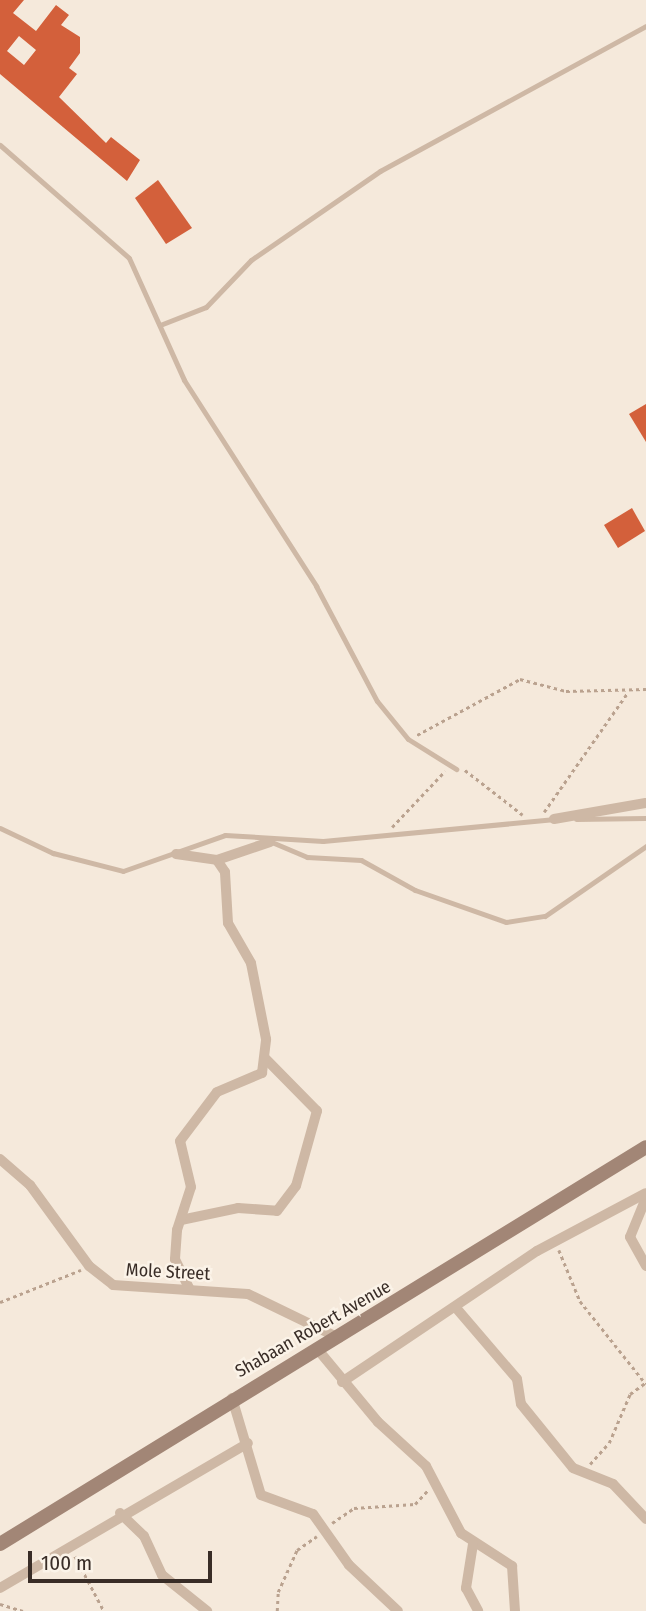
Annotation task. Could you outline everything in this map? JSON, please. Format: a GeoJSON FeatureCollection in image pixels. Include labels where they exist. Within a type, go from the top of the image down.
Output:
{"type":"FeatureCollection","features":[{"type":"Feature","properties":{"kind":"street"},"geometry":{"type":"LineString","coordinates":[[554,819],[646,803]]}},
{"type":"Feature","properties":{"kind":"street"},"geometry":{"type":"LineString","coordinates":[[176,854],[217,860],[272,842]]}},
{"type":"Feature","properties":{"kind":"street"},"geometry":{"type":"LineString","coordinates":[[189,1288],[175,1259],[181,1220],[191,1187],[182,1137],[217,1092],[258,1077],[264,1057],[262,1006],[251,963],[228,923],[225,872],[217,860]]}},
{"type":"Feature","properties":{"kind":"street"},"geometry":{"type":"LineString","coordinates":[[181,1220],[239,1208],[277,1211],[300,1178],[317,1110],[264,1057]]}},
{"type":"Feature","properties":{"kind":"street","name":"Shabaan Robert Avenue"},"geometry":{"type":"LineString","coordinates":[[0,1544],[232,1398],[319,1351],[646,1147]]}},
{"type":"Feature","properties":{"kind":"street","name":"Mole Street"},"geometry":{"type":"LineString","coordinates":[[0,1160],[30,1185],[89,1266],[124,1288],[189,1288],[248,1294],[340,1338]]}},
{"type":"Feature","properties":{"kind":"street"},"geometry":{"type":"LineString","coordinates":[[342,1382],[457,1310],[556,1240],[646,1193]]}},
{"type":"Feature","properties":{"kind":"street"},"geometry":{"type":"LineString","coordinates":[[646,1198],[630,1237],[646,1266]]}},
{"type":"Feature","properties":{"kind":"street"},"geometry":{"type":"LineString","coordinates":[[457,1310],[517,1379],[521,1404],[578,1472],[613,1484],[646,1519]]}},
{"type":"Feature","properties":{"kind":"street"},"geometry":{"type":"LineString","coordinates":[[319,1351],[342,1382],[435,1480],[453,1521],[473,1544],[512,1566],[515,1611]]}},
{"type":"Feature","properties":{"kind":"street"},"geometry":{"type":"LineString","coordinates":[[232,1398],[248,1443],[261,1495],[304,1508],[327,1530],[349,1565],[398,1611]]}},
{"type":"Feature","properties":{"kind":"street"},"geometry":{"type":"LineString","coordinates":[[0,1587],[120,1513],[248,1443]]}},
{"type":"Feature","properties":{"kind":"street"},"geometry":{"type":"LineString","coordinates":[[120,1513],[144,1536],[162,1575],[207,1611]]}},
{"type":"Feature","properties":{"kind":"street"},"geometry":{"type":"LineString","coordinates":[[473,1544],[466,1588],[476,1608],[488,1611]]}},
{"type":"Feature","properties":{"kind":"lane"},"geometry":{"type":"LineString","coordinates":[[160,325],[206,307],[251,260],[380,171],[646,26]]}},
{"type":"Feature","properties":{"kind":"lane"},"geometry":{"type":"LineString","coordinates":[[0,145],[128,258],[184,380],[316,586],[377,701],[408,739],[456,769]]}},
{"type":"Feature","properties":{"kind":"lane"},"geometry":{"type":"LineString","coordinates":[[0,828],[110,871],[176,854],[225,835],[272,842],[528,819],[646,818]]}},
{"type":"Feature","properties":{"kind":"lane"},"geometry":{"type":"LineString","coordinates":[[272,842],[307,857],[361,860],[415,890],[506,922],[545,916],[646,846]]}},
{"type":"Feature","properties":{"kind":"path"},"geometry":{"type":"LineString","coordinates":[[408,739],[520,680],[566,691],[646,689]]}},
{"type":"Feature","properties":{"kind":"path"},"geometry":{"type":"LineString","coordinates":[[542,819],[554,791],[629,691]]}},
{"type":"Feature","properties":{"kind":"path"},"geometry":{"type":"LineString","coordinates":[[386,833],[428,783],[456,769],[488,783],[528,819]]}},
{"type":"Feature","properties":{"kind":"path"},"geometry":{"type":"LineString","coordinates":[[556,1240],[580,1301],[646,1383],[630,1394],[604,1451],[578,1472]]}},
{"type":"Feature","properties":{"kind":"path"},"geometry":{"type":"LineString","coordinates":[[0,1302],[89,1266]]}},
{"type":"Feature","properties":{"kind":"path"},"geometry":{"type":"LineString","coordinates":[[278,1611],[278,1592],[297,1550],[354,1508],[415,1504],[435,1480]]}},
{"type":"Feature","properties":{"kind":"path"},"geometry":{"type":"LineString","coordinates":[[69,1544],[104,1611]]}},
{"type":"Feature","properties":{"kind":"path"},"geometry":{"type":"LineString","coordinates":[[0,1604],[23,1611]]}},
{"type":"Feature","properties":{"kind":"building"},"geometry":{"type":"Polygon","coordinates":[[[0,0],[24,0],[13,13],[36,31],[56,5],[69,15],[61,25],[80,37],[80,53],[69,68],[77,74],[59,97],[106,143],[111,137],[140,160],[127,181],[0,74],[0,0]],[[19,36],[7,51],[24,65],[36,50],[19,36]]]}},
{"type":"Feature","properties":{"kind":"building"},"geometry":{"type":"Polygon","coordinates":[[[158,180],[192,228],[166,244],[135,198],[158,180]]]}},
{"type":"Feature","properties":{"kind":"building"},"geometry":{"type":"Polygon","coordinates":[[[646,404],[646,442],[629,414],[646,404]]]}},
{"type":"Feature","properties":{"kind":"building"},"geometry":{"type":"Polygon","coordinates":[[[632,508],[645,531],[618,548],[604,525],[632,508]]]}}]}
